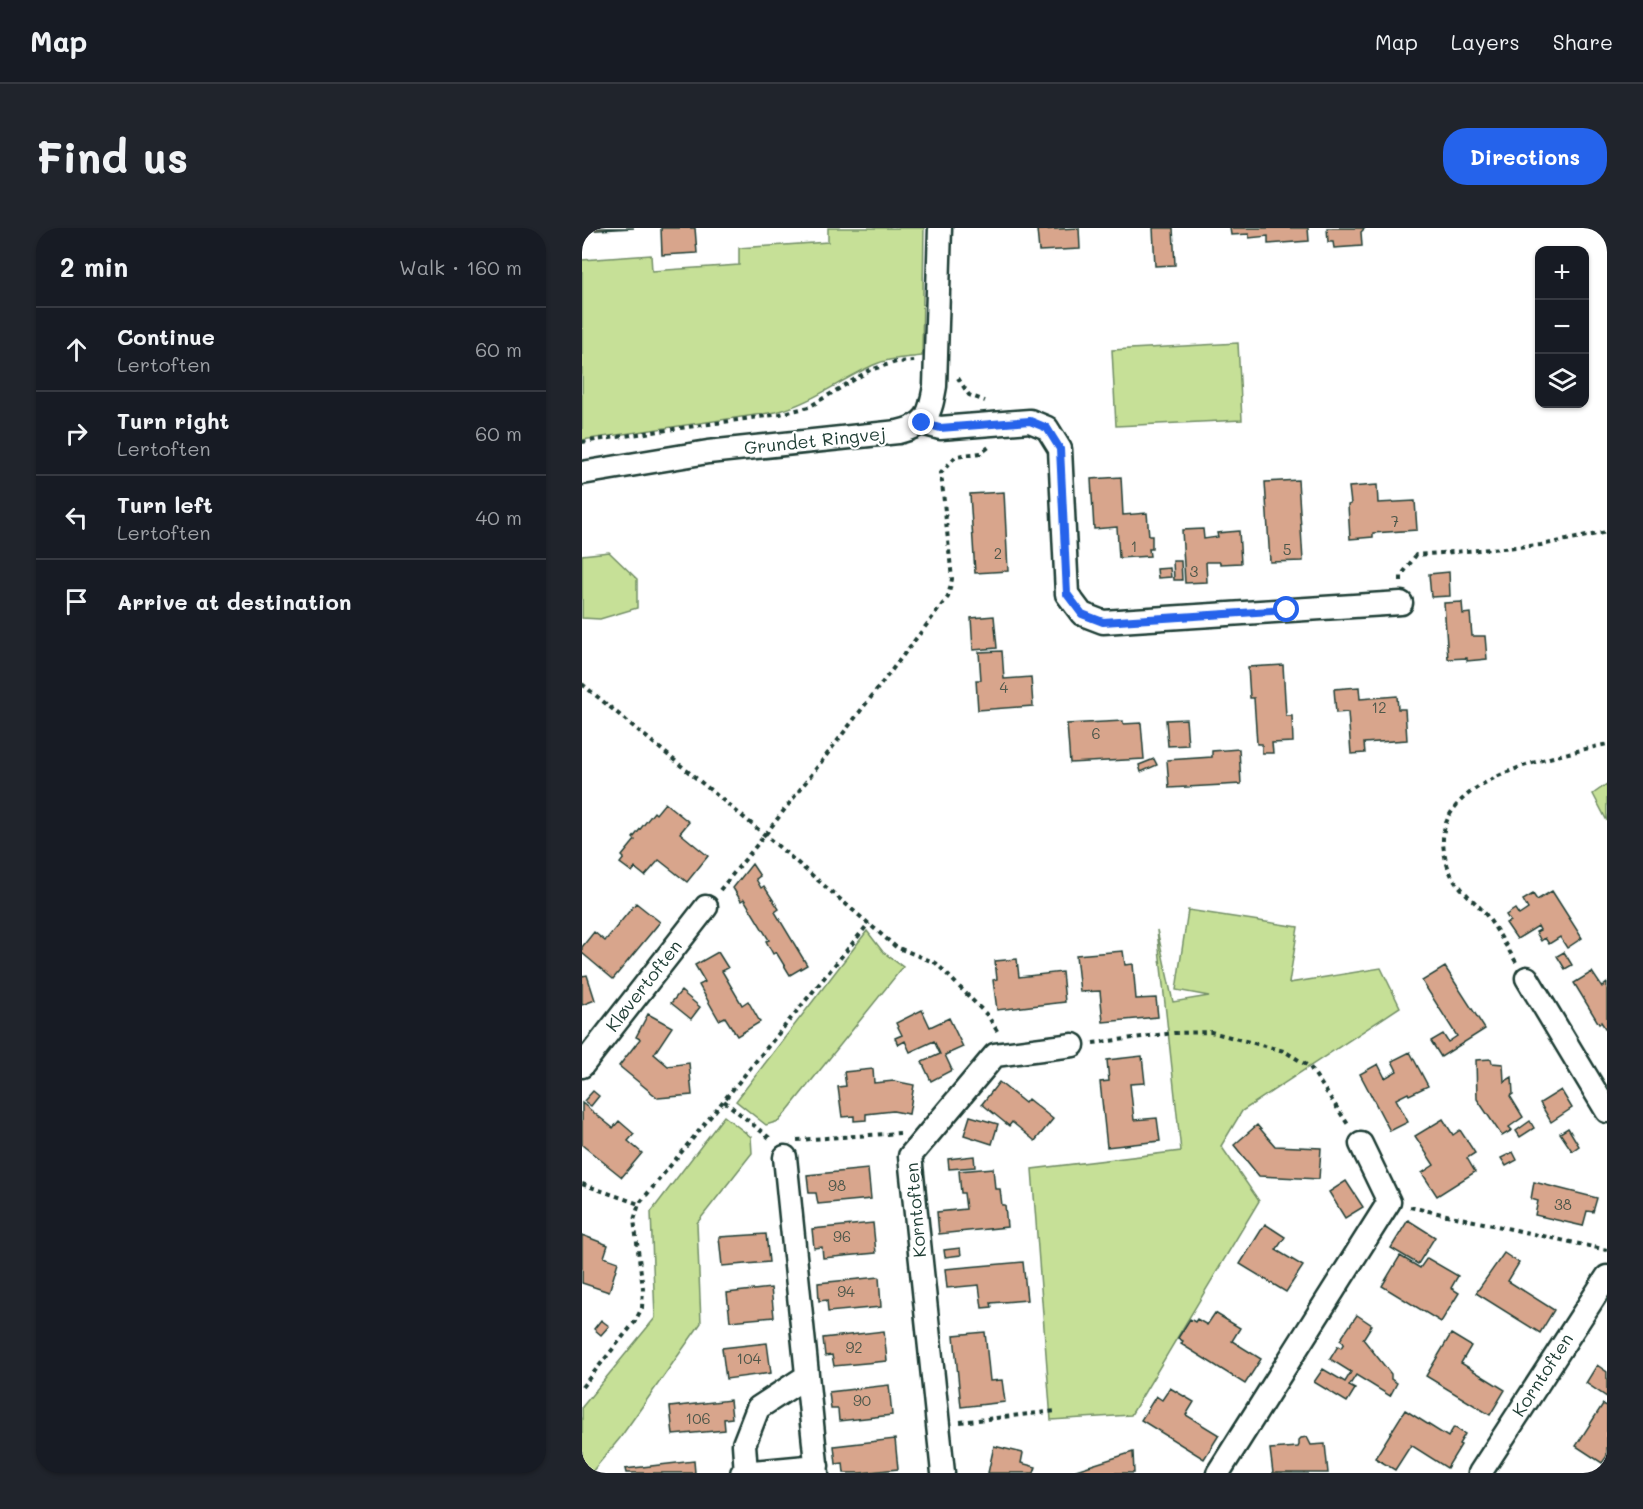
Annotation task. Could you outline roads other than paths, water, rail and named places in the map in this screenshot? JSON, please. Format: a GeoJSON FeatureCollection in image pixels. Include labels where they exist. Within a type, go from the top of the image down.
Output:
{"type":"FeatureCollection","features":[{"type":"Feature","properties":{"kind":"street"},"geometry":{"type":"LineString","coordinates":[[940,228],[935,386],[931,407],[922,423],[940,428],[1030,421],[1047,428],[1060,449],[1067,594],[1082,614],[1103,622],[1401,603]]}},
{"type":"Feature","properties":{"kind":"street","name":"Grundet Ringvej"},"geometry":{"type":"LineString","coordinates":[[582,473],[708,452],[898,432],[922,423]]}},
{"type":"Feature","properties":{"kind":"street","name":"Kløvertoften"},"geometry":{"type":"LineString","coordinates":[[582,1066],[706,907]]}},
{"type":"Feature","properties":{"kind":"street"},"geometry":{"type":"LineString","coordinates":[[1527,978],[1607,1110]]}},
{"type":"Feature","properties":{"kind":"street","name":"Korntoften"},"geometry":{"type":"LineString","coordinates":[[943,1473],[910,1156],[995,1055],[1073,1045]]}},
{"type":"Feature","properties":{"kind":"street"},"geometry":{"type":"LineString","coordinates":[[1218,1473],[1389,1202],[1361,1144]]}},
{"type":"Feature","properties":{"kind":"street"},"geometry":{"type":"LineString","coordinates":[[742,1473],[817,1469],[785,1146]]}},
{"type":"Feature","properties":{"kind":"street","name":"Korntoften"},"geometry":{"type":"LineString","coordinates":[[1479,1473],[1607,1277]]}},
{"type":"Feature","properties":{"kind":"street"},"geometry":{"type":"LineString","coordinates":[[746,1473],[744,1444],[758,1408],[807,1377]]}}]}
